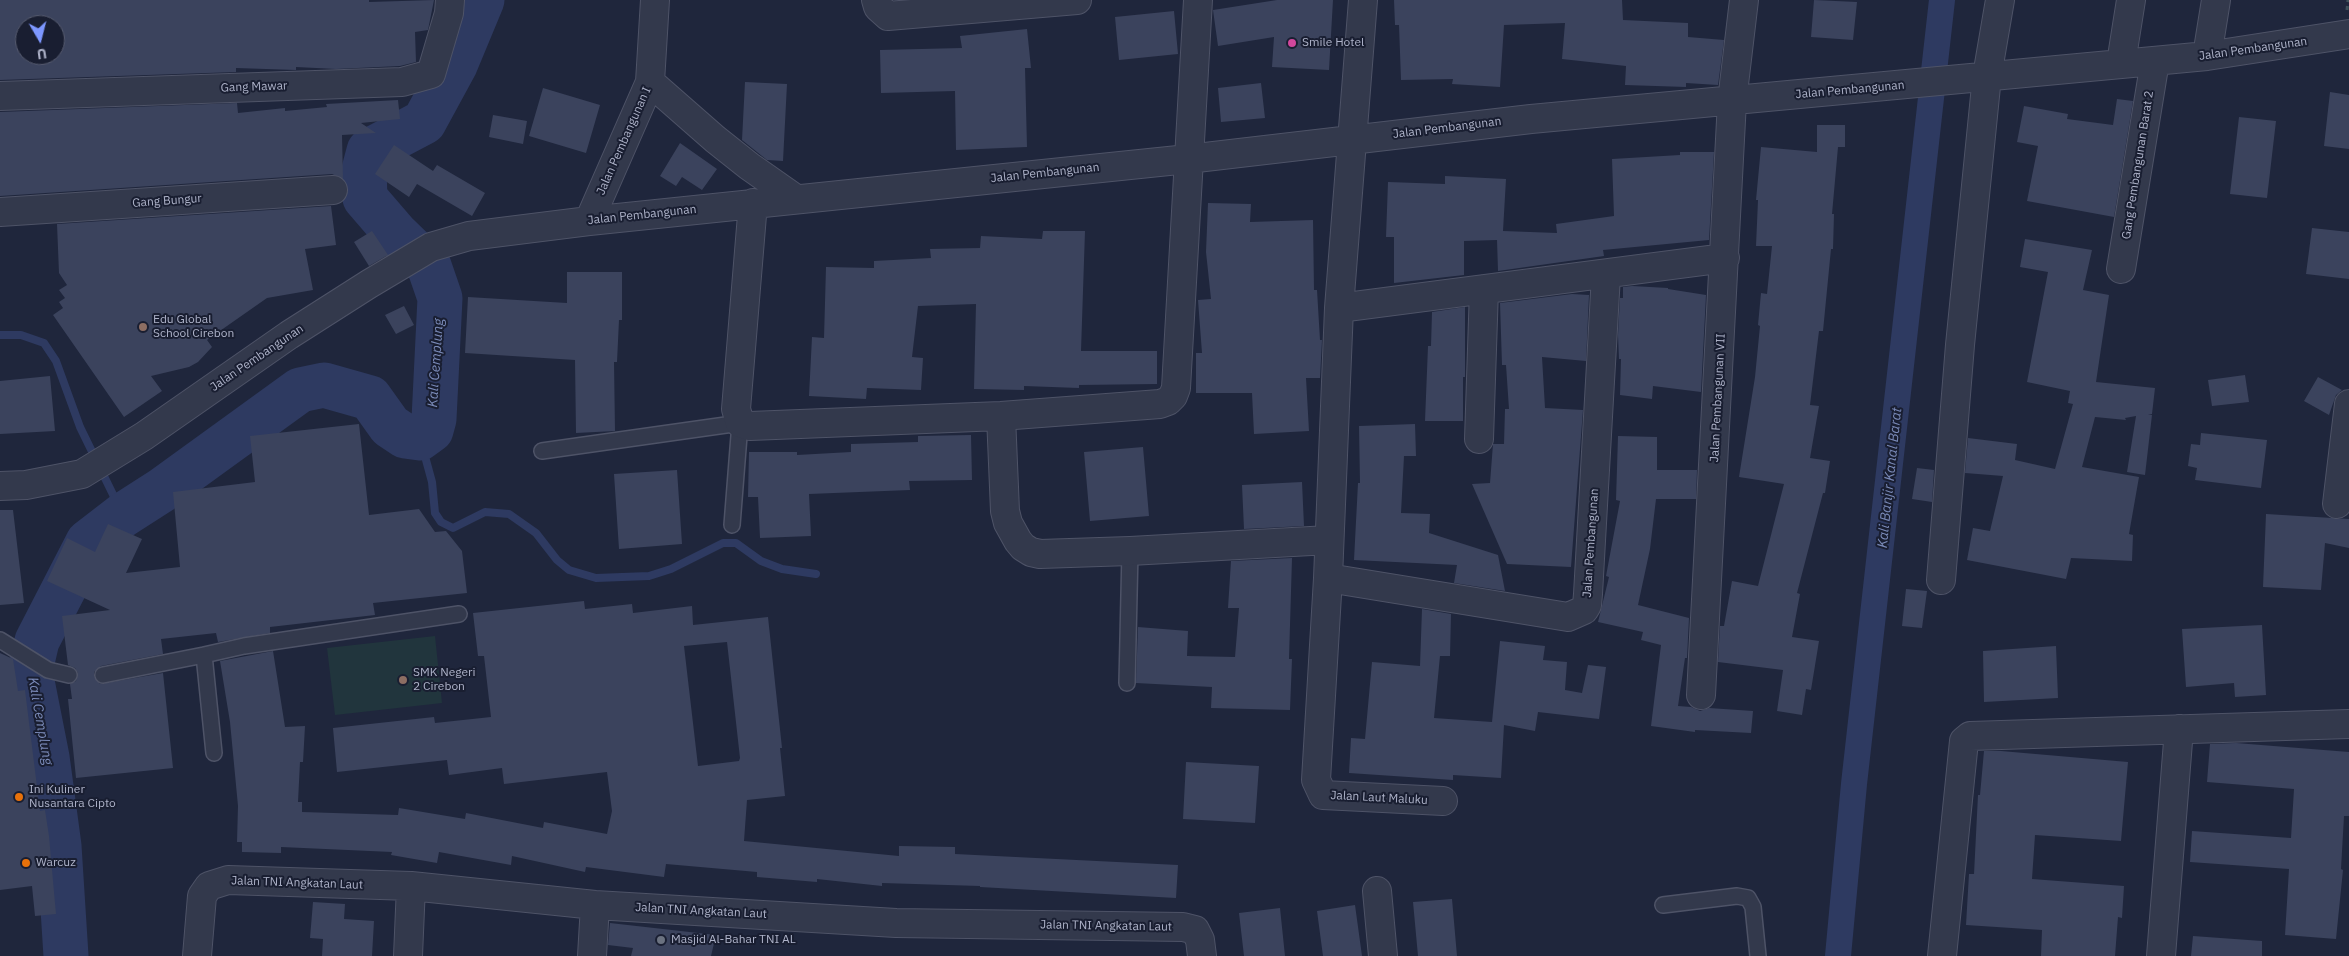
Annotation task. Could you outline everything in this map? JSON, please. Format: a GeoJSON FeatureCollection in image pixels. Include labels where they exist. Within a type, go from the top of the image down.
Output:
{"type":"FeatureCollection","features":[{"type":"Feature","properties":{"kind":"street","name":"Gang Mawar"},"geometry":{"type":"LineString","coordinates":[[0,96],[402,82],[431,74],[449,13],[450,0]]}},
{"type":"Feature","properties":{"kind":"street","name":"Jalan Pembangunan I"},"geometry":{"type":"LineString","coordinates":[[589,221],[650,82],[656,0]]}},
{"type":"Feature","properties":{"kind":"street"},"geometry":{"type":"LineString","coordinates":[[876,0],[878,8],[888,16],[1077,0]]}},
{"type":"Feature","properties":{"kind":"street"},"geometry":{"type":"LineString","coordinates":[[753,203],[736,409],[740,423],[750,426],[1001,416],[1168,402],[1176,388],[1198,0]]}},
{"type":"Feature","properties":{"kind":"street"},"geometry":{"type":"LineString","coordinates":[[1328,578],[1339,308],[1363,0]]}},
{"type":"Feature","properties":{"kind":"street","name":"Jalan Pembangunan VII"},"geometry":{"type":"LineString","coordinates":[[1702,695],[1732,101],[1744,0]]}},
{"type":"Feature","properties":{"kind":"street"},"geometry":{"type":"LineString","coordinates":[[1941,580],[1980,77],[2000,0]]}},
{"type":"Feature","properties":{"kind":"street"},"geometry":{"type":"LineString","coordinates":[[2122,63],[2131,0]]}},
{"type":"Feature","properties":{"kind":"street"},"geometry":{"type":"LineString","coordinates":[[2207,56],[2216,0]]}},
{"type":"Feature","properties":{"kind":"street","name":"Jalan Pembangunan"},"geometry":{"type":"LineString","coordinates":[[0,486],[26,485],[82,474],[144,436],[289,334],[369,284],[431,247],[469,236],[753,203],[1188,159],[1531,119],[2207,56],[2349,34]]}},
{"type":"Feature","properties":{"kind":"street","name":"Gang Pembangunan Barat 2"},"geometry":{"type":"LineString","coordinates":[[2121,269],[2155,61]]}},
{"type":"Feature","properties":{"kind":"street"},"geometry":{"type":"LineString","coordinates":[[650,82],[715,139],[796,199]]}},
{"type":"Feature","properties":{"kind":"street","name":"Gang Bungur"},"geometry":{"type":"LineString","coordinates":[[0,212],[333,190]]}},
{"type":"Feature","properties":{"kind":"street"},"geometry":{"type":"LineString","coordinates":[[1339,308],[1606,275],[1725,258]]}},
{"type":"Feature","properties":{"kind":"street","name":"Jalan Pembangunan"},"geometry":{"type":"LineString","coordinates":[[1328,578],[1568,617],[1584,610],[1587,605],[1588,594],[1606,275]]}},
{"type":"Feature","properties":{"kind":"street"},"geometry":{"type":"LineString","coordinates":[[1479,439],[1484,289]]}},
{"type":"Feature","properties":{"kind":"street"},"geometry":{"type":"LineString","coordinates":[[2337,504],[2349,404]]}},
{"type":"Feature","properties":{"kind":"street"},"geometry":{"type":"LineString","coordinates":[[1001,416],[1005,511],[1012,532],[1023,547],[1040,554],[1329,540]]}},
{"type":"Feature","properties":{"kind":"street","name":"Jalan Laut Maluku"},"geometry":{"type":"LineString","coordinates":[[1328,578],[1315,760],[1316,780],[1323,795],[1443,801]]}},
{"type":"Feature","properties":{"kind":"street"},"geometry":{"type":"LineString","coordinates":[[1942,956],[1964,741],[1970,736],[1980,734],[2349,724]]}},
{"type":"Feature","properties":{"kind":"street"},"geometry":{"type":"LineString","coordinates":[[2161,956],[2179,729]]}},
{"type":"Feature","properties":{"kind":"street","name":"Jalan TNI Angkatan Laut"},"geometry":{"type":"LineString","coordinates":[[197,956],[199,908],[202,896],[209,886],[228,880],[410,886],[595,905],[896,923],[1162,926],[1195,930],[1200,940],[1202,956]]}},
{"type":"Feature","properties":{"kind":"street"},"geometry":{"type":"LineString","coordinates":[[408,956],[410,886]]}},
{"type":"Feature","properties":{"kind":"street"},"geometry":{"type":"LineString","coordinates":[[1377,892],[1383,956]]}},
{"type":"Feature","properties":{"kind":"street"},"geometry":{"type":"LineString","coordinates":[[592,956],[595,905]]}},
{"type":"Feature","properties":{"kind":"lane"},"geometry":{"type":"LineString","coordinates":[[542,450],[740,423],[732,525]]}},
{"type":"Feature","properties":{"kind":"lane"},"geometry":{"type":"LineString","coordinates":[[1127,683],[1130,551]]}},
{"type":"Feature","properties":{"kind":"lane"},"geometry":{"type":"LineString","coordinates":[[103,674],[244,646],[459,614]]}},
{"type":"Feature","properties":{"kind":"lane"},"geometry":{"type":"LineString","coordinates":[[0,640],[48,670],[69,675]]}},
{"type":"Feature","properties":{"kind":"lane"},"geometry":{"type":"LineString","coordinates":[[204,655],[214,753]]}},
{"type":"Feature","properties":{"kind":"lane"},"geometry":{"type":"LineString","coordinates":[[1663,905],[1737,896],[1748,898],[1753,906],[1758,956]]}},
{"type":"Feature","properties":{"kind":"shaded area"},"geometry":{"type":"Polygon","coordinates":[[[435,636],[442,703],[335,715],[327,648],[435,636]]]}},
{"type":"Feature","properties":{"kind":"building"},"geometry":{"type":"Polygon","coordinates":[[[0,0],[369,0],[369,2],[434,0],[428,30],[415,32],[416,62],[400,66],[336,69],[296,67],[296,70],[236,68],[236,72],[0,80],[0,0]]]}},
{"type":"Feature","properties":{"kind":"building"},"geometry":{"type":"Polygon","coordinates":[[[1277,0],[1333,0],[1329,70],[1272,67],[1274,37],[1218,46],[1213,10],[1277,0]]]}},
{"type":"Feature","properties":{"kind":"building"},"geometry":{"type":"Polygon","coordinates":[[[1394,0],[1622,0],[1623,20],[1688,23],[1688,37],[1724,40],[1718,85],[1686,83],[1686,87],[1625,85],[1626,66],[1562,59],[1565,23],[1504,25],[1500,87],[1452,84],[1453,79],[1401,80],[1399,25],[1395,25],[1394,0]]]}},
{"type":"Feature","properties":{"kind":"building"},"geometry":{"type":"Polygon","coordinates":[[[1814,0],[1857,2],[1853,40],[1811,37],[1814,0]]]}},
{"type":"Feature","properties":{"kind":"building"},"geometry":{"type":"Polygon","coordinates":[[[1174,11],[1178,54],[1119,60],[1115,17],[1174,11]]]}},
{"type":"Feature","properties":{"kind":"building"},"geometry":{"type":"Polygon","coordinates":[[[1027,29],[1031,68],[1025,68],[1027,147],[956,150],[955,91],[881,93],[880,50],[962,48],[960,36],[1027,29]]]}},
{"type":"Feature","properties":{"kind":"building"},"geometry":{"type":"Polygon","coordinates":[[[745,82],[787,84],[783,161],[767,160],[742,140],[745,82]]]}},
{"type":"Feature","properties":{"kind":"building"},"geometry":{"type":"Polygon","coordinates":[[[1261,83],[1265,118],[1221,122],[1218,88],[1261,83]]]}},
{"type":"Feature","properties":{"kind":"building"},"geometry":{"type":"Polygon","coordinates":[[[543,88],[600,105],[586,153],[529,136],[543,88]]]}},
{"type":"Feature","properties":{"kind":"building"},"geometry":{"type":"Polygon","coordinates":[[[2330,92],[2349,95],[2349,149],[2324,146],[2330,92]]]}},
{"type":"Feature","properties":{"kind":"building"},"geometry":{"type":"Polygon","coordinates":[[[2117,99],[2133,101],[2114,217],[2027,201],[2038,146],[2017,142],[2024,106],[2068,114],[2067,119],[2113,125],[2117,99]]]}},
{"type":"Feature","properties":{"kind":"building"},"geometry":{"type":"Polygon","coordinates":[[[398,100],[400,119],[361,123],[376,133],[342,135],[343,179],[332,174],[0,196],[0,112],[237,103],[238,113],[285,108],[285,111],[327,107],[326,104],[398,100]]]}},
{"type":"Feature","properties":{"kind":"building"},"geometry":{"type":"Polygon","coordinates":[[[493,115],[527,121],[523,144],[489,137],[493,115]]]}},
{"type":"Feature","properties":{"kind":"building"},"geometry":{"type":"Polygon","coordinates":[[[2239,117],[2276,121],[2267,198],[2230,194],[2239,117]]]}},
{"type":"Feature","properties":{"kind":"building"},"geometry":{"type":"Polygon","coordinates":[[[1817,125],[1845,125],[1845,147],[1838,147],[1832,214],[1834,214],[1833,249],[1831,249],[1823,331],[1819,331],[1810,405],[1819,406],[1810,458],[1830,461],[1825,493],[1823,493],[1797,593],[1800,594],[1792,637],[1819,641],[1811,690],[1806,689],[1802,715],[1777,711],[1783,670],[1718,662],[1720,626],[1724,626],[1732,581],[1758,586],[1784,484],[1739,477],[1755,377],[1761,293],[1767,294],[1772,246],[1756,246],[1758,200],[1756,200],[1761,147],[1817,152],[1817,125]]]}},
{"type":"Feature","properties":{"kind":"building"},"geometry":{"type":"Polygon","coordinates":[[[680,143],[717,169],[702,190],[682,177],[676,186],[660,176],[680,143]]]}},
{"type":"Feature","properties":{"kind":"building"},"geometry":{"type":"Polygon","coordinates":[[[394,145],[433,171],[437,165],[485,193],[472,216],[417,184],[409,197],[375,174],[394,145]]]}},
{"type":"Feature","properties":{"kind":"building"},"geometry":{"type":"Polygon","coordinates":[[[1680,152],[1714,152],[1709,240],[1603,250],[1604,256],[1498,271],[1497,240],[1464,241],[1464,275],[1394,283],[1394,237],[1386,237],[1388,182],[1445,184],[1445,176],[1506,179],[1503,231],[1557,233],[1556,224],[1614,216],[1612,159],[1680,155],[1680,152]]]}},
{"type":"Feature","properties":{"kind":"building"},"geometry":{"type":"Polygon","coordinates":[[[1208,203],[1251,204],[1250,222],[1313,220],[1314,290],[1317,290],[1320,340],[1322,340],[1320,378],[1306,378],[1309,431],[1254,434],[1252,393],[1196,393],[1196,353],[1202,353],[1198,300],[1211,299],[1206,252],[1208,203]]]}},
{"type":"Feature","properties":{"kind":"building"},"geometry":{"type":"Polygon","coordinates":[[[331,206],[336,245],[305,249],[313,290],[267,298],[207,340],[212,347],[198,362],[189,367],[151,376],[162,391],[124,417],[53,315],[63,308],[59,302],[65,298],[59,290],[67,285],[59,273],[57,224],[331,206]]]}},
{"type":"Feature","properties":{"kind":"building"},"geometry":{"type":"Polygon","coordinates":[[[2312,228],[2349,232],[2349,279],[2306,274],[2312,228]]]}},
{"type":"Feature","properties":{"kind":"building"},"geometry":{"type":"Polygon","coordinates":[[[372,231],[388,255],[369,266],[354,242],[372,231]]]}},
{"type":"Feature","properties":{"kind":"building"},"geometry":{"type":"Polygon","coordinates":[[[1043,231],[1085,231],[1081,351],[1157,351],[1157,384],[1079,385],[1079,388],[1024,386],[1024,390],[974,389],[976,304],[918,306],[912,357],[923,358],[921,390],[867,388],[866,399],[809,396],[812,337],[824,338],[826,267],[874,268],[874,261],[931,258],[930,249],[980,248],[981,236],[1042,239],[1043,231]]]}},
{"type":"Feature","properties":{"kind":"building"},"geometry":{"type":"Polygon","coordinates":[[[2025,239],[2092,250],[2083,290],[2109,295],[2096,382],[2155,388],[2152,414],[2148,415],[2152,415],[2145,475],[2127,472],[2136,416],[2125,418],[2126,420],[2095,417],[2082,467],[2139,477],[2129,534],[2133,535],[2132,561],[2071,558],[2066,579],[1967,560],[1973,528],[1990,531],[2003,476],[1965,473],[1968,438],[2017,444],[2015,460],[2055,469],[2073,404],[2068,403],[2070,391],[2027,382],[2048,272],[2020,267],[2025,239]]]}},
{"type":"Feature","properties":{"kind":"building"},"geometry":{"type":"Polygon","coordinates":[[[567,272],[622,272],[622,320],[619,320],[617,362],[614,362],[615,431],[576,433],[575,360],[465,353],[468,297],[567,303],[567,272]]]}},
{"type":"Feature","properties":{"kind":"building"},"geometry":{"type":"Polygon","coordinates":[[[1623,287],[1668,288],[1706,295],[1701,392],[1653,386],[1652,399],[1620,395],[1621,359],[1619,359],[1618,335],[1620,298],[1623,298],[1623,287]]]}},
{"type":"Feature","properties":{"kind":"building"},"geometry":{"type":"Polygon","coordinates":[[[1572,294],[1589,295],[1586,361],[1542,357],[1545,408],[1583,410],[1571,567],[1507,564],[1472,484],[1490,483],[1493,444],[1504,444],[1505,409],[1509,409],[1506,365],[1502,365],[1500,303],[1572,294]]]}},
{"type":"Feature","properties":{"kind":"building"},"geometry":{"type":"Polygon","coordinates":[[[404,306],[414,325],[396,334],[385,315],[404,306]]]}},
{"type":"Feature","properties":{"kind":"building"},"geometry":{"type":"Polygon","coordinates":[[[1465,307],[1463,421],[1425,421],[1428,346],[1431,346],[1432,312],[1465,307]]]}},
{"type":"Feature","properties":{"kind":"building"},"geometry":{"type":"Polygon","coordinates":[[[2245,375],[2249,402],[2212,406],[2208,380],[2245,375]]]}},
{"type":"Feature","properties":{"kind":"building"},"geometry":{"type":"Polygon","coordinates":[[[50,376],[55,431],[0,434],[0,381],[50,376]]]}},
{"type":"Feature","properties":{"kind":"building"},"geometry":{"type":"Polygon","coordinates":[[[2318,377],[2342,390],[2336,395],[2329,415],[2304,401],[2318,377]]]}},
{"type":"Feature","properties":{"kind":"building"},"geometry":{"type":"Polygon","coordinates":[[[359,424],[369,515],[419,509],[435,532],[446,531],[462,551],[467,593],[373,603],[375,615],[270,627],[270,633],[218,642],[216,633],[161,639],[163,654],[101,666],[94,672],[94,676],[100,684],[163,673],[173,768],[76,778],[68,699],[72,699],[70,684],[76,681],[78,673],[75,668],[68,665],[62,616],[110,610],[47,581],[67,538],[95,552],[108,524],[142,539],[126,573],[180,567],[173,492],[255,482],[250,436],[359,424]]]}},
{"type":"Feature","properties":{"kind":"building"},"geometry":{"type":"Polygon","coordinates":[[[1415,424],[1416,456],[1404,456],[1401,513],[1430,514],[1429,533],[1498,555],[1505,591],[1454,583],[1457,565],[1354,560],[1358,483],[1360,483],[1359,426],[1415,424]]]}},
{"type":"Feature","properties":{"kind":"building"},"geometry":{"type":"Polygon","coordinates":[[[2201,433],[2267,440],[2261,488],[2195,480],[2197,468],[2188,466],[2191,444],[2200,445],[2201,433]]]}},
{"type":"Feature","properties":{"kind":"building"},"geometry":{"type":"Polygon","coordinates":[[[971,435],[972,480],[909,481],[910,490],[809,494],[811,536],[760,538],[758,497],[748,497],[749,452],[797,452],[797,455],[851,452],[851,444],[918,442],[918,436],[971,435]]]}},
{"type":"Feature","properties":{"kind":"building"},"geometry":{"type":"Polygon","coordinates":[[[1618,436],[1657,437],[1657,470],[1697,470],[1696,499],[1656,499],[1650,549],[1638,605],[1689,618],[1687,658],[1685,658],[1678,706],[1691,707],[1700,711],[1709,708],[1753,711],[1751,733],[1695,730],[1695,732],[1651,726],[1661,645],[1641,640],[1643,632],[1598,622],[1609,577],[1606,576],[1620,501],[1616,500],[1618,436]]]}},
{"type":"Feature","properties":{"kind":"building"},"geometry":{"type":"Polygon","coordinates":[[[1143,447],[1149,516],[1090,521],[1084,452],[1143,447]]]}},
{"type":"Feature","properties":{"kind":"building"},"geometry":{"type":"Polygon","coordinates":[[[1917,468],[1934,470],[1932,502],[1912,499],[1917,468]]]}},
{"type":"Feature","properties":{"kind":"building"},"geometry":{"type":"Polygon","coordinates":[[[677,470],[682,544],[619,549],[614,474],[677,470]]]}},
{"type":"Feature","properties":{"kind":"building"},"geometry":{"type":"Polygon","coordinates":[[[1302,482],[1304,526],[1244,529],[1242,485],[1302,482]]]}},
{"type":"Feature","properties":{"kind":"building"},"geometry":{"type":"Polygon","coordinates":[[[0,510],[13,510],[24,603],[0,605],[0,510]]]}},
{"type":"Feature","properties":{"kind":"building"},"geometry":{"type":"Polygon","coordinates":[[[2266,514],[2349,519],[2349,548],[2325,543],[2321,590],[2263,587],[2266,514]]]}},
{"type":"Feature","properties":{"kind":"building"},"geometry":{"type":"Polygon","coordinates":[[[1292,558],[1289,659],[1292,659],[1290,710],[1211,708],[1212,687],[1136,683],[1138,627],[1188,631],[1187,656],[1235,657],[1239,608],[1228,608],[1231,561],[1292,558]]]}},
{"type":"Feature","properties":{"kind":"building"},"geometry":{"type":"Polygon","coordinates":[[[1906,589],[1927,591],[1922,628],[1902,626],[1906,589]]]}},
{"type":"Feature","properties":{"kind":"building"},"geometry":{"type":"Polygon","coordinates":[[[584,601],[585,609],[632,604],[633,613],[692,606],[693,625],[768,617],[782,748],[780,748],[785,796],[747,800],[744,841],[899,856],[899,846],[955,847],[955,854],[1178,865],[1176,898],[980,886],[882,883],[882,886],[817,879],[817,882],[757,877],[757,872],[666,864],[664,877],[586,867],[585,872],[512,856],[511,865],[439,852],[437,863],[391,855],[392,852],[281,847],[281,853],[242,852],[242,842],[237,842],[238,806],[230,722],[220,661],[273,651],[285,727],[305,726],[303,762],[300,762],[298,802],[302,802],[302,812],[398,815],[399,808],[465,819],[466,813],[543,828],[544,822],[607,834],[612,811],[607,772],[504,784],[502,768],[449,775],[447,760],[337,772],[333,728],[434,717],[435,723],[491,717],[484,656],[478,656],[473,613],[584,601]],[[727,642],[684,646],[698,766],[739,761],[727,642]]]}},
{"type":"Feature","properties":{"kind":"building"},"geometry":{"type":"Polygon","coordinates":[[[1422,609],[1451,614],[1450,656],[1440,656],[1434,718],[1492,722],[1500,641],[1545,646],[1543,660],[1567,662],[1565,690],[1582,693],[1588,665],[1606,667],[1599,719],[1538,712],[1535,731],[1504,725],[1501,778],[1453,775],[1453,780],[1349,773],[1351,738],[1365,739],[1372,662],[1420,666],[1422,609]]]}},
{"type":"Feature","properties":{"kind":"building"},"geometry":{"type":"Polygon","coordinates":[[[2262,625],[2266,695],[2235,697],[2234,683],[2186,687],[2182,629],[2262,625]]]}},
{"type":"Feature","properties":{"kind":"building"},"geometry":{"type":"Polygon","coordinates":[[[2056,646],[2058,698],[1984,702],[1983,651],[2056,646]]]}},
{"type":"Feature","properties":{"kind":"building"},"geometry":{"type":"Polygon","coordinates":[[[0,653],[13,659],[18,691],[25,690],[40,811],[45,810],[49,836],[56,914],[35,916],[32,886],[0,890],[0,653]]]}},
{"type":"Feature","properties":{"kind":"building"},"geometry":{"type":"Polygon","coordinates":[[[2236,743],[2349,752],[2349,816],[2344,816],[2341,869],[2343,870],[2336,939],[2285,935],[2289,869],[2190,862],[2192,831],[2291,838],[2294,789],[2207,782],[2210,744],[2236,743]]]}},
{"type":"Feature","properties":{"kind":"building"},"geometry":{"type":"Polygon","coordinates":[[[1984,751],[2128,762],[2121,841],[2035,835],[2032,879],[2124,886],[2122,918],[2118,917],[2115,956],[2041,956],[2042,930],[1966,925],[1969,874],[1974,874],[1978,795],[1980,795],[1984,751]]]}},
{"type":"Feature","properties":{"kind":"building"},"geometry":{"type":"Polygon","coordinates":[[[1186,762],[1259,766],[1255,823],[1183,819],[1186,762]]]}},
{"type":"Feature","properties":{"kind":"building"},"geometry":{"type":"Polygon","coordinates":[[[1452,899],[1457,956],[1418,956],[1413,902],[1452,899]]]}},
{"type":"Feature","properties":{"kind":"building"},"geometry":{"type":"Polygon","coordinates":[[[313,902],[345,904],[344,919],[374,921],[372,956],[322,956],[323,939],[310,938],[313,902]]]}},
{"type":"Feature","properties":{"kind":"building"},"geometry":{"type":"Polygon","coordinates":[[[1355,905],[1362,956],[1323,956],[1317,911],[1355,905]]]}},
{"type":"Feature","properties":{"kind":"building"},"geometry":{"type":"Polygon","coordinates":[[[1280,908],[1285,956],[1244,956],[1239,913],[1280,908]]]}},
{"type":"Feature","properties":{"kind":"building","name":"Masjid Al-Bahar TNI AL"},"geometry":{"type":"Polygon","coordinates":[[[610,923],[716,935],[711,956],[631,956],[633,948],[608,945],[610,923]]]}},
{"type":"Feature","properties":{"kind":"building"},"geometry":{"type":"Polygon","coordinates":[[[2193,936],[2262,941],[2262,956],[2191,956],[2193,936]]]}},
{"type":"Feature","properties":{"kind":"waterway","name":"Kali Cemplung"},"geometry":{"type":"LineString","coordinates":[[66,956],[59,846],[47,757],[30,671],[37,641],[88,542],[123,515],[162,490],[300,390],[324,385],[370,398],[390,426],[405,436],[420,438],[431,430],[434,419],[440,298],[429,266],[396,234],[365,198],[364,170],[369,151],[424,122],[455,65],[482,0]]}},
{"type":"Feature","properties":{"kind":"waterway","name":"Kali Banjir Kanal Barat"},"geometry":{"type":"LineString","coordinates":[[1838,956],[1854,784],[1942,0]]}},
{"type":"Feature","properties":{"kind":"waterway","name":"Kali Cemplung"},"geometry":{"type":"LineString","coordinates":[[0,335],[21,335],[44,343],[56,361],[80,427],[123,515]]}},
{"type":"Feature","properties":{"kind":"waterway"},"geometry":{"type":"LineString","coordinates":[[420,438],[432,482],[435,513],[441,522],[453,528],[485,512],[509,514],[536,533],[557,560],[569,570],[596,578],[649,576],[671,569],[723,543],[736,543],[761,561],[782,569],[816,574]]}},
{"type":"Feature","properties":{"kind":"place","name":"Smile Hotel"},"geometry":{"type":"Point","coordinates":[1292,43]}},
{"type":"Feature","properties":{"kind":"place","name":"Edu Global School Cirebon"},"geometry":{"type":"Point","coordinates":[143,327]}},
{"type":"Feature","properties":{"kind":"place","name":"SMK Negeri 2 Cirebon"},"geometry":{"type":"Point","coordinates":[403,680]}},
{"type":"Feature","properties":{"kind":"place","name":"Ini Kuliner Nusantara Cipto"},"geometry":{"type":"Point","coordinates":[19,797]}},
{"type":"Feature","properties":{"kind":"place","name":"Warcuz"},"geometry":{"type":"Point","coordinates":[26,863]}},
{"type":"Feature","properties":{"kind":"place","name":"Masjid Al-Bahar TNI AL"},"geometry":{"type":"Point","coordinates":[661,940]}}]}
